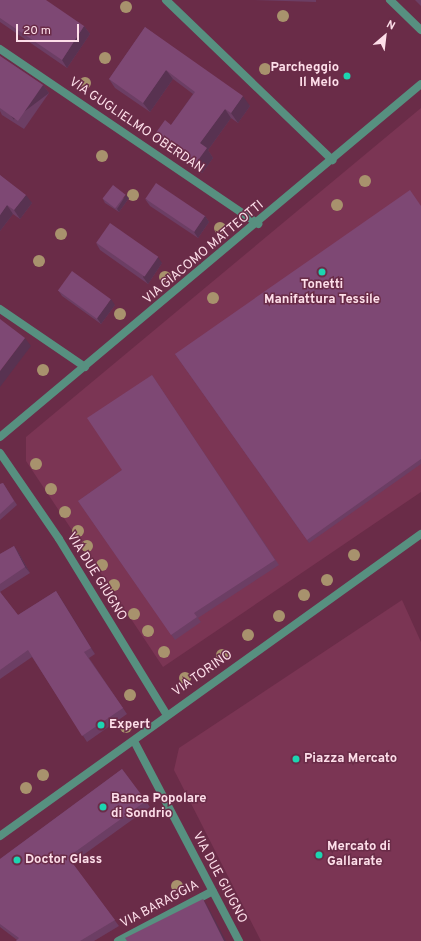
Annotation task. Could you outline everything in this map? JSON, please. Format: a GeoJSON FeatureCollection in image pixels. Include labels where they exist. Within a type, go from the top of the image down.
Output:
{"type":"FeatureCollection","features":[{"type":"Feature","properties":{"kind":"street"},"geometry":{"type":"LineString","coordinates":[[166,0],[332,160]]}},
{"type":"Feature","properties":{"kind":"street"},"geometry":{"type":"LineString","coordinates":[[390,0],[421,30]]}},
{"type":"Feature","properties":{"kind":"street","name":"VIA GUGLIELMO OBERDAN"},"geometry":{"type":"LineString","coordinates":[[0,49],[258,224]]}},
{"type":"Feature","properties":{"kind":"street","name":"VIA GIACOMO MATTEOTTI"},"geometry":{"type":"LineString","coordinates":[[0,437],[258,224],[421,84]]}},
{"type":"Feature","properties":{"kind":"street"},"geometry":{"type":"LineString","coordinates":[[0,308],[85,367]]}},
{"type":"Feature","properties":{"kind":"street","name":"VIA DUE GIUGNO"},"geometry":{"type":"LineString","coordinates":[[0,454],[59,539],[167,715]]}},
{"type":"Feature","properties":{"kind":"street","name":"VIA TORINO"},"geometry":{"type":"LineString","coordinates":[[0,836],[421,534]]}},
{"type":"Feature","properties":{"kind":"street","name":"VIA DUE GIUGNO"},"geometry":{"type":"LineString","coordinates":[[134,741],[239,941]]}},
{"type":"Feature","properties":{"kind":"street","name":"VIA BARAGGIA"},"geometry":{"type":"LineString","coordinates":[[118,941],[213,891]]}},
{"type":"Feature","properties":{"kind":"shaded area","name":"Tonetti Manifattura Tessile"},"geometry":{"type":"Polygon","coordinates":[[[421,108],[421,492],[163,667],[26,461],[26,437],[421,108]]]}},
{"type":"Feature","properties":{"kind":"shaded area","name":"Mercato di Gallarate"},"geometry":{"type":"Polygon","coordinates":[[[402,600],[421,642],[421,941],[261,941],[174,770],[179,748],[402,600]]]}},
{"type":"Feature","properties":{"kind":"building"},"geometry":{"type":"Polygon","coordinates":[[[0,0],[46,0],[84,26],[62,60],[0,18],[0,0]]]}},
{"type":"Feature","properties":{"kind":"building"},"geometry":{"type":"Polygon","coordinates":[[[145,27],[243,96],[231,113],[225,109],[200,143],[207,148],[196,163],[155,134],[165,120],[171,125],[195,92],[166,70],[143,103],[109,79],[145,27]]]}},
{"type":"Feature","properties":{"kind":"building"},"geometry":{"type":"Polygon","coordinates":[[[0,56],[43,85],[18,121],[0,108],[0,56]]]}},
{"type":"Feature","properties":{"kind":"building"},"geometry":{"type":"Polygon","coordinates":[[[0,175],[26,195],[14,210],[7,205],[0,215],[0,175]]]}},
{"type":"Feature","properties":{"kind":"building"},"geometry":{"type":"Polygon","coordinates":[[[156,183],[205,216],[194,232],[145,199],[156,183]]]}},
{"type":"Feature","properties":{"kind":"building"},"geometry":{"type":"Polygon","coordinates":[[[113,185],[126,195],[115,208],[103,198],[113,185]]]}},
{"type":"Feature","properties":{"kind":"building"},"geometry":{"type":"Polygon","coordinates":[[[410,190],[421,206],[421,459],[307,540],[175,354],[410,190]]]}},
{"type":"Feature","properties":{"kind":"building"},"geometry":{"type":"Polygon","coordinates":[[[110,223],[158,257],[145,277],[96,243],[110,223]]]}},
{"type":"Feature","properties":{"kind":"building"},"geometry":{"type":"Polygon","coordinates":[[[72,271],[111,299],[97,319],[58,290],[72,271]]]}},
{"type":"Feature","properties":{"kind":"building"},"geometry":{"type":"Polygon","coordinates":[[[0,319],[25,338],[0,371],[0,319]]]}},
{"type":"Feature","properties":{"kind":"building"},"geometry":{"type":"Polygon","coordinates":[[[152,375],[275,560],[194,613],[197,617],[171,635],[78,501],[122,470],[87,418],[152,375]]]}},
{"type":"Feature","properties":{"kind":"building"},"geometry":{"type":"Polygon","coordinates":[[[3,483],[14,501],[0,514],[0,484],[3,483]]]}},
{"type":"Feature","properties":{"kind":"building"},"geometry":{"type":"Polygon","coordinates":[[[14,546],[25,567],[0,584],[0,554],[14,546]]]}},
{"type":"Feature","properties":{"kind":"building"},"geometry":{"type":"Polygon","coordinates":[[[56,591],[91,648],[84,652],[123,708],[82,736],[28,650],[0,670],[0,592],[18,615],[56,591]]]}},
{"type":"Feature","properties":{"kind":"building"},"geometry":{"type":"Polygon","coordinates":[[[122,769],[146,801],[68,857],[115,920],[80,941],[16,941],[19,938],[0,924],[0,859],[122,769]]]}},
{"type":"Feature","properties":{"kind":"building"},"geometry":{"type":"Polygon","coordinates":[[[203,899],[224,941],[127,941],[125,938],[203,899]]]}},
{"type":"Feature","properties":{"kind":"place","name":"Parcheggio Il Melo"},"geometry":{"type":"Point","coordinates":[347,76]}},
{"type":"Feature","properties":{"kind":"place","name":"Tonetti Manifattura Tessile"},"geometry":{"type":"Point","coordinates":[322,272]}},
{"type":"Feature","properties":{"kind":"place","name":"Expert"},"geometry":{"type":"Point","coordinates":[101,725]}},
{"type":"Feature","properties":{"kind":"place","name":"Piazza Mercato"},"geometry":{"type":"Point","coordinates":[296,759]}},
{"type":"Feature","properties":{"kind":"place","name":"Banca Popolare di Sondrio"},"geometry":{"type":"Point","coordinates":[103,807]}},
{"type":"Feature","properties":{"kind":"place","name":"Mercato di Gallarate"},"geometry":{"type":"Point","coordinates":[319,855]}},
{"type":"Feature","properties":{"kind":"place","name":"Doctor Glass"},"geometry":{"type":"Point","coordinates":[17,860]}}]}
